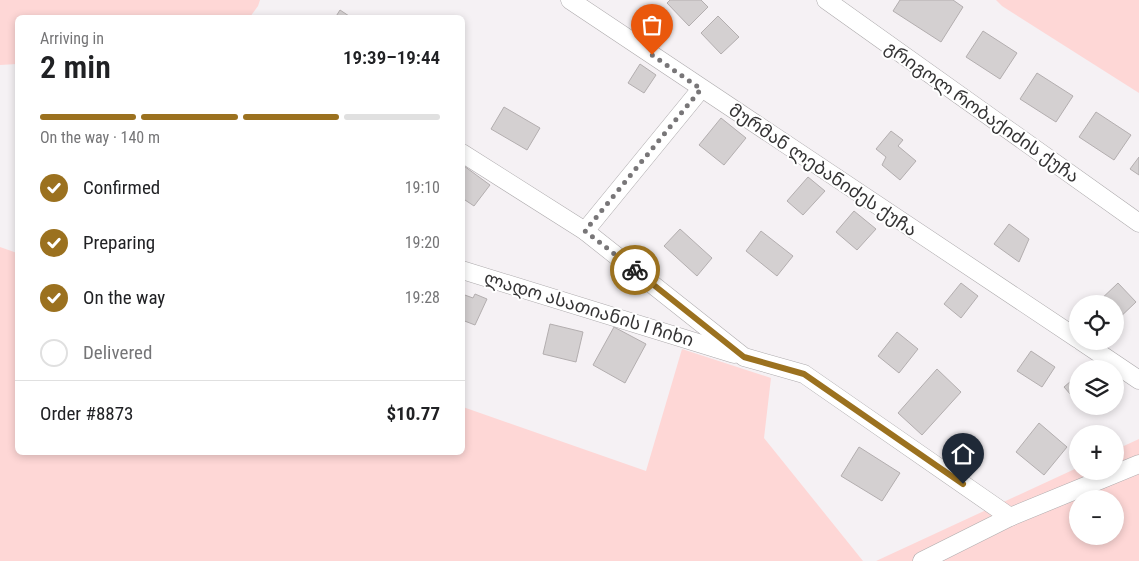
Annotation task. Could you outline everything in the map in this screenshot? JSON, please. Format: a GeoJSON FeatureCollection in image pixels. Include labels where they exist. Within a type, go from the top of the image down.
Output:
{"type":"FeatureCollection","features":[{"type":"Feature","properties":{"kind":"street","name":"მურმან ლებანიძეს ქუჩა"},"geometry":{"type":"LineString","coordinates":[[570,0],[1069,333]]}},
{"type":"Feature","properties":{"kind":"street","name":"გრიგოლ რობაქიძის ქუჩა"},"geometry":{"type":"LineString","coordinates":[[826,0],[1139,223]]}},
{"type":"Feature","properties":{"kind":"street"},"geometry":{"type":"LineString","coordinates":[[585,231],[701,89]]}},
{"type":"Feature","properties":{"kind":"street"},"geometry":{"type":"LineString","coordinates":[[465,155],[585,231],[744,357]]}},
{"type":"Feature","properties":{"kind":"street","name":"ლადო ასათიანის I ჩიხი"},"geometry":{"type":"LineString","coordinates":[[465,271],[804,374],[1010,517]]}},
{"type":"Feature","properties":{"kind":"street","name":"მურმან ლებანიძეს ქუჩა"},"geometry":{"type":"LineString","coordinates":[[1094,350],[1139,380]]}},
{"type":"Feature","properties":{"kind":"street"},"geometry":{"type":"LineString","coordinates":[[922,561],[1010,517],[1139,464]]}},
{"type":"Feature","properties":{"kind":"shaded area"},"geometry":{"type":"Polygon","coordinates":[[[0,0],[260,0],[251,15],[15,15],[15,64],[0,65],[0,0]]]}},
{"type":"Feature","properties":{"kind":"shaded area"},"geometry":{"type":"Polygon","coordinates":[[[996,0],[1139,0],[1139,93],[1002,6],[996,0]]]}},
{"type":"Feature","properties":{"kind":"shaded area"},"geometry":{"type":"Polygon","coordinates":[[[0,247],[15,252],[15,455],[465,455],[465,408],[646,471],[682,349],[771,378],[764,438],[863,561],[0,561],[0,247]]]}},
{"type":"Feature","properties":{"kind":"shaded area"},"geometry":{"type":"Polygon","coordinates":[[[1139,439],[1139,561],[876,561],[1069,472],[1069,480],[1124,480],[1124,446],[1139,439]]]}},
{"type":"Feature","properties":{"kind":"building"},"geometry":{"type":"Polygon","coordinates":[[[670,0],[701,0],[708,7],[689,26],[667,3],[670,0]]]}},
{"type":"Feature","properties":{"kind":"building"},"geometry":{"type":"Polygon","coordinates":[[[900,0],[953,0],[963,7],[941,42],[893,11],[900,0]]]}},
{"type":"Feature","properties":{"kind":"building"},"geometry":{"type":"Polygon","coordinates":[[[340,10],[348,15],[337,15],[340,10]]]}},
{"type":"Feature","properties":{"kind":"building"},"geometry":{"type":"Polygon","coordinates":[[[718,16],[739,37],[721,54],[701,33],[718,16]]]}},
{"type":"Feature","properties":{"kind":"building"},"geometry":{"type":"Polygon","coordinates":[[[983,31],[1017,53],[1000,79],[966,57],[983,31]]]}},
{"type":"Feature","properties":{"kind":"building"},"geometry":{"type":"Polygon","coordinates":[[[640,64],[656,75],[644,93],[628,83],[640,64]]]}},
{"type":"Feature","properties":{"kind":"building"},"geometry":{"type":"Polygon","coordinates":[[[1037,73],[1073,96],[1056,122],[1020,99],[1037,73]]]}},
{"type":"Feature","properties":{"kind":"building"},"geometry":{"type":"Polygon","coordinates":[[[504,107],[540,128],[527,150],[491,129],[504,107]]]}},
{"type":"Feature","properties":{"kind":"building"},"geometry":{"type":"Polygon","coordinates":[[[1096,112],[1131,135],[1114,160],[1079,137],[1096,112]]]}},
{"type":"Feature","properties":{"kind":"building"},"geometry":{"type":"Polygon","coordinates":[[[721,118],[746,138],[724,165],[699,145],[721,118]]]}},
{"type":"Feature","properties":{"kind":"building"},"geometry":{"type":"Polygon","coordinates":[[[891,131],[903,140],[898,146],[916,161],[900,180],[882,165],[886,157],[876,149],[891,131]]]}},
{"type":"Feature","properties":{"kind":"building"},"geometry":{"type":"Polygon","coordinates":[[[1139,157],[1139,175],[1130,169],[1139,157]]]}},
{"type":"Feature","properties":{"kind":"building"},"geometry":{"type":"Polygon","coordinates":[[[465,167],[490,185],[474,206],[465,200],[465,167]]]}},
{"type":"Feature","properties":{"kind":"building"},"geometry":{"type":"Polygon","coordinates":[[[808,177],[825,191],[803,215],[787,201],[808,177]]]}},
{"type":"Feature","properties":{"kind":"building"},"geometry":{"type":"Polygon","coordinates":[[[854,211],[876,229],[857,250],[836,232],[854,211]]]}},
{"type":"Feature","properties":{"kind":"building"},"geometry":{"type":"Polygon","coordinates":[[[1009,224],[1029,239],[1019,262],[994,244],[1009,224]]]}},
{"type":"Feature","properties":{"kind":"building"},"geometry":{"type":"Polygon","coordinates":[[[680,229],[712,258],[697,276],[664,246],[680,229]]]}},
{"type":"Feature","properties":{"kind":"building"},"geometry":{"type":"Polygon","coordinates":[[[761,231],[793,256],[777,276],[746,251],[761,231]]]}},
{"type":"Feature","properties":{"kind":"building"},"geometry":{"type":"Polygon","coordinates":[[[961,283],[978,296],[961,318],[944,304],[961,283]]]}},
{"type":"Feature","properties":{"kind":"building"},"geometry":{"type":"Polygon","coordinates":[[[1118,283],[1136,302],[1124,313],[1124,295],[1105,295],[1118,283]]]}},
{"type":"Feature","properties":{"kind":"building"},"geometry":{"type":"Polygon","coordinates":[[[475,294],[487,299],[475,325],[465,321],[465,295],[473,298],[475,294]]]}},
{"type":"Feature","properties":{"kind":"building"},"geometry":{"type":"Polygon","coordinates":[[[550,324],[583,332],[576,362],[543,354],[550,324]]]}},
{"type":"Feature","properties":{"kind":"building"},"geometry":{"type":"Polygon","coordinates":[[[614,327],[646,344],[625,383],[593,365],[614,327]]]}},
{"type":"Feature","properties":{"kind":"building"},"geometry":{"type":"Polygon","coordinates":[[[897,332],[918,349],[899,373],[878,356],[897,332]]]}},
{"type":"Feature","properties":{"kind":"building"},"geometry":{"type":"Polygon","coordinates":[[[1031,351],[1055,367],[1042,387],[1017,371],[1031,351]]]}},
{"type":"Feature","properties":{"kind":"building"},"geometry":{"type":"Polygon","coordinates":[[[937,369],[961,392],[922,435],[898,413],[937,369]]]}},
{"type":"Feature","properties":{"kind":"building"},"geometry":{"type":"Polygon","coordinates":[[[1069,383],[1069,393],[1064,387],[1069,383]]]}},
{"type":"Feature","properties":{"kind":"building"},"geometry":{"type":"Polygon","coordinates":[[[1039,423],[1067,447],[1044,475],[1016,452],[1039,423]]]}},
{"type":"Feature","properties":{"kind":"building"},"geometry":{"type":"Polygon","coordinates":[[[859,447],[900,473],[882,501],[841,476],[859,447]]]}},
{"type":"Feature","properties":{"kind":"way so far"},"geometry":{"type":"LineString","coordinates":[[635,270],[585,231],[701,89],[652,55]]}},
{"type":"Feature","properties":{"kind":"route"},"geometry":{"type":"LineString","coordinates":[[635,270],[744,357],[804,374],[963,484]]}}]}
